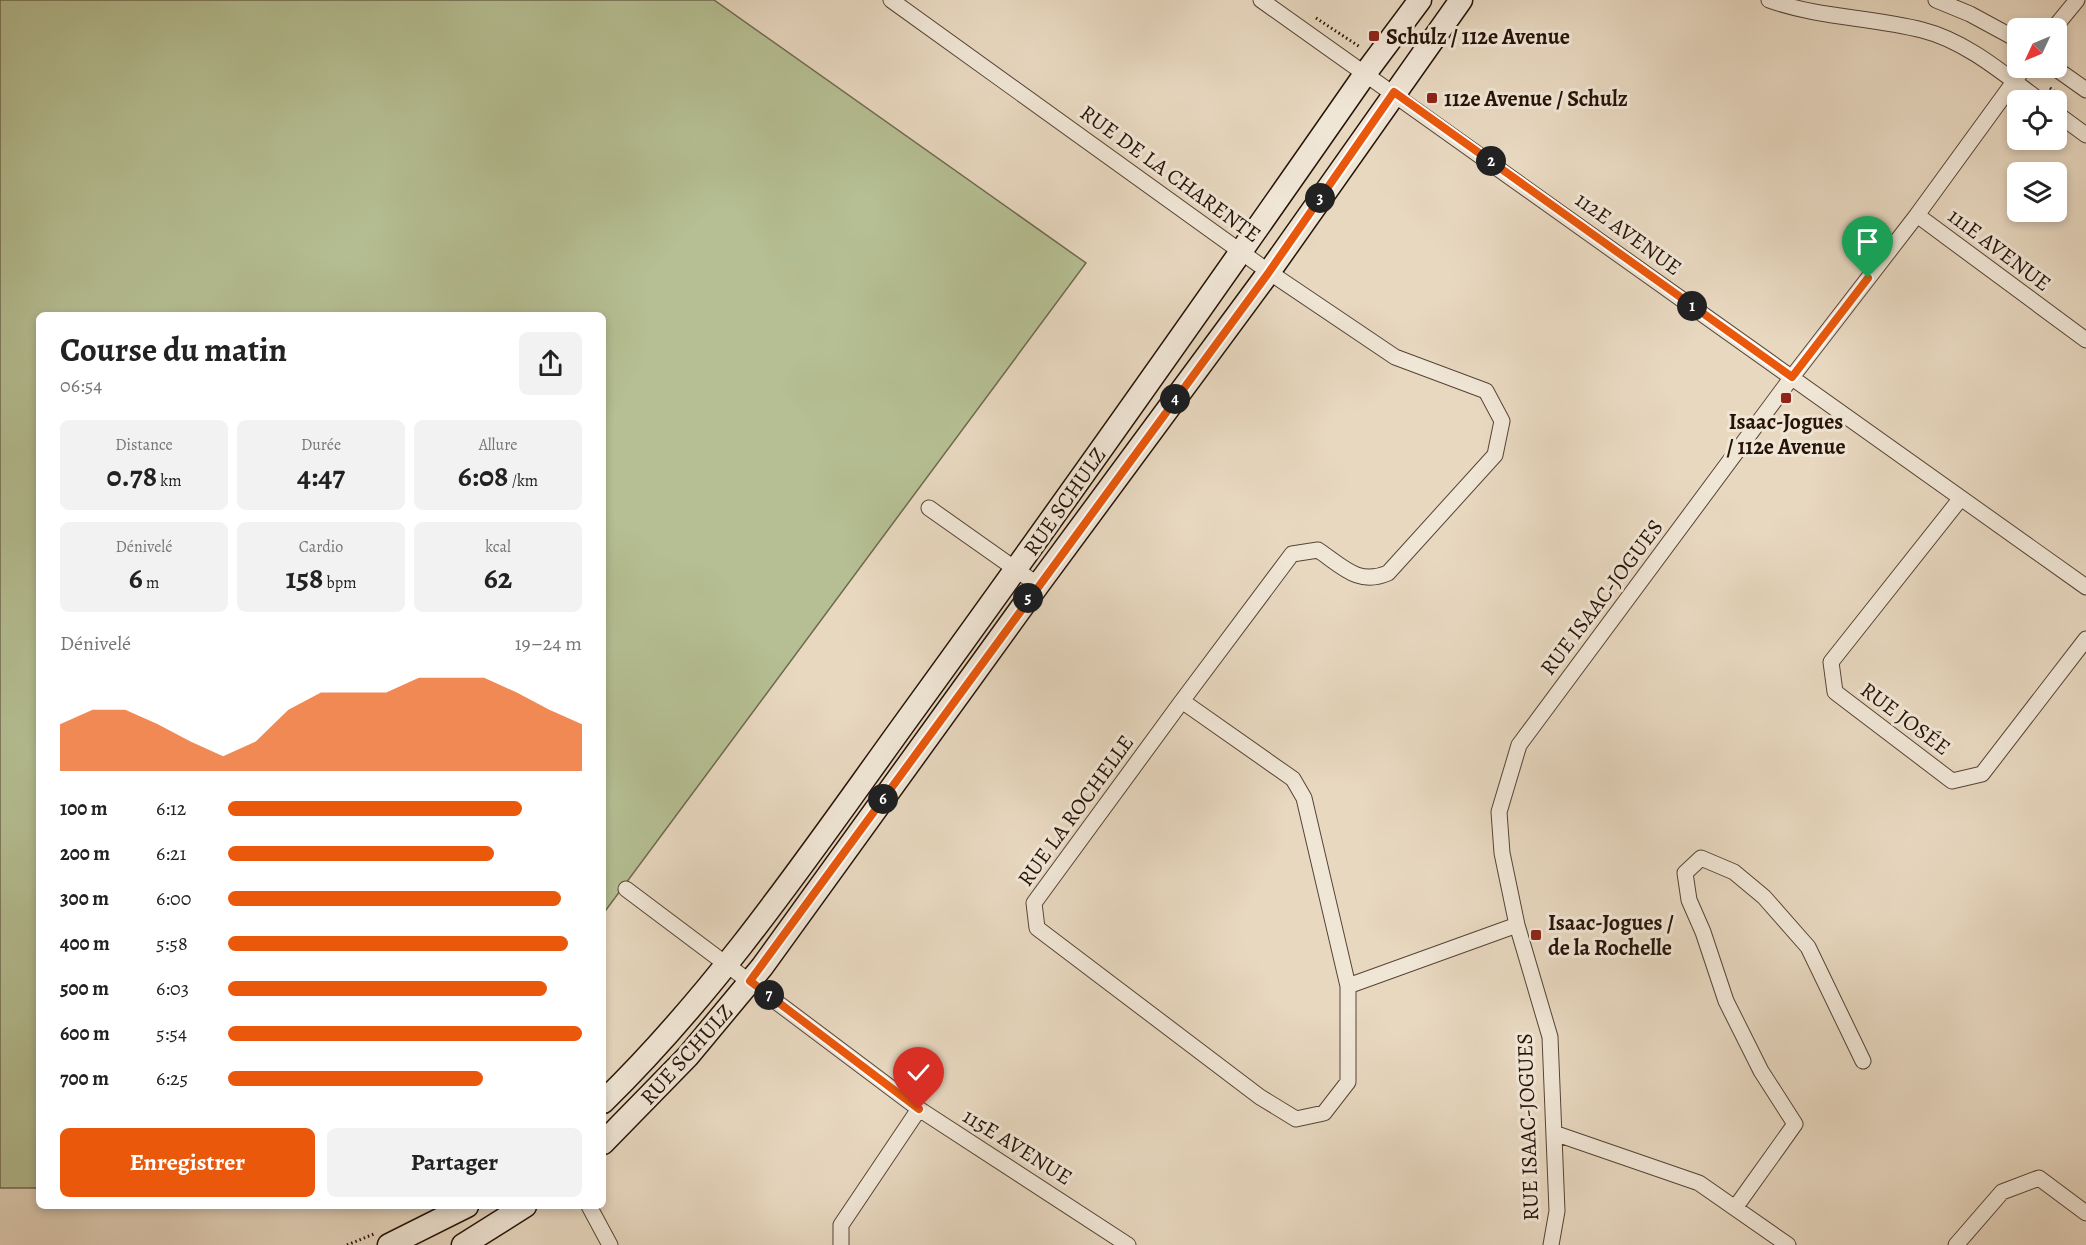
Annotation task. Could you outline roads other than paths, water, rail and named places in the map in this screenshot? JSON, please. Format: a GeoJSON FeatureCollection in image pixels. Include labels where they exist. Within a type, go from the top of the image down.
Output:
{"type":"FeatureCollection","features":[{"type":"Feature","properties":{"kind":"street","name":"RUE DE LA CHARENTE"},"geometry":{"type":"LineString","coordinates":[[891,0],[1269,272],[1395,357],[1486,391],[1502,421],[1495,455],[1388,573],[1373,579],[1355,576],[1318,550],[1292,554],[1182,701]]}},
{"type":"Feature","properties":{"kind":"street","name":"112E AVENUE"},"geometry":{"type":"LineString","coordinates":[[1261,0],[1366,61],[1394,92],[2086,587]]}},
{"type":"Feature","properties":{"kind":"street","name":"RUE SCHULZ"},"geometry":{"type":"LineString","coordinates":[[606,1099],[672,1029],[727,964],[1016,569],[1240,251],[1366,61],[1420,0]]}},
{"type":"Feature","properties":{"kind":"street","name":"RUE SCHULZ"},"geometry":{"type":"LineString","coordinates":[[606,1140],[688,1056],[750,981],[1269,272],[1461,0]]}},
{"type":"Feature","properties":{"kind":"street"},"geometry":{"type":"LineString","coordinates":[[1769,0],[1794,9],[1923,30],[1967,49],[2025,90]]}},
{"type":"Feature","properties":{"kind":"street"},"geometry":{"type":"LineString","coordinates":[[1936,0],[1970,14],[2007,34]]}},
{"type":"Feature","properties":{"kind":"street"},"geometry":{"type":"LineString","coordinates":[[2062,18],[2077,0]]}},
{"type":"Feature","properties":{"kind":"street"},"geometry":{"type":"LineString","coordinates":[[2067,77],[2086,90]]}},
{"type":"Feature","properties":{"kind":"street","name":"RUE ISAAC-JOGUES"},"geometry":{"type":"LineString","coordinates":[[1551,1245],[1557,1211],[1550,1037],[1517,925],[1502,853],[1499,812],[1519,745],[1792,377],[1917,215],[2016,78]]}},
{"type":"Feature","properties":{"kind":"street"},"geometry":{"type":"LineString","coordinates":[[2067,121],[2086,135]]}},
{"type":"Feature","properties":{"kind":"street","name":"111E AVENUE"},"geometry":{"type":"LineString","coordinates":[[1917,215],[2086,340]]}},
{"type":"Feature","properties":{"kind":"street","name":"RUE JOSÉE"},"geometry":{"type":"LineString","coordinates":[[1961,498],[1831,662],[1834,692],[1952,781],[1982,774],[2086,639]]}},
{"type":"Feature","properties":{"kind":"street"},"geometry":{"type":"LineString","coordinates":[[929,508],[1038,585]]}},
{"type":"Feature","properties":{"kind":"street","name":"RUE LA ROCHELLE"},"geometry":{"type":"LineString","coordinates":[[1182,701],[1293,780],[1305,798],[1348,987],[1348,1082],[1324,1113],[1296,1119],[1260,1097],[1037,928],[1034,903],[1182,701]]}},
{"type":"Feature","properties":{"kind":"street"},"geometry":{"type":"LineString","coordinates":[[1735,1208],[1795,1124],[1761,1071],[1726,1001],[1703,932],[1689,900],[1685,873],[1701,858],[1734,872],[1764,897],[1808,947],[1863,1061]]}},
{"type":"Feature","properties":{"kind":"street","name":"115E AVENUE"},"geometry":{"type":"LineString","coordinates":[[626,889],[919,1109],[1098,1222],[1128,1245]]}},
{"type":"Feature","properties":{"kind":"street"},"geometry":{"type":"LineString","coordinates":[[1348,987],[1517,925]]}},
{"type":"Feature","properties":{"kind":"street"},"geometry":{"type":"LineString","coordinates":[[841,1245],[841,1225],[919,1109]]}},
{"type":"Feature","properties":{"kind":"street"},"geometry":{"type":"LineString","coordinates":[[1554,1133],[1700,1183],[1788,1245]]}},
{"type":"Feature","properties":{"kind":"street"},"geometry":{"type":"LineString","coordinates":[[1956,1245],[2002,1192],[2039,1178],[2086,1214]]}},
{"type":"Feature","properties":{"kind":"street"},"geometry":{"type":"LineString","coordinates":[[389,1245],[461,1209]]}},
{"type":"Feature","properties":{"kind":"street"},"geometry":{"type":"LineString","coordinates":[[463,1245],[520,1209]]}},
{"type":"Feature","properties":{"kind":"street"},"geometry":{"type":"LineString","coordinates":[[591,1209],[610,1245]]}},
{"type":"Feature","properties":{"kind":"place","name":"Schulz / 112e Avenue"},"geometry":{"type":"Point","coordinates":[1374,36]}},
{"type":"Feature","properties":{"kind":"place","name":"112e Avenue / Schulz"},"geometry":{"type":"Point","coordinates":[1432,98]}},
{"type":"Feature","properties":{"kind":"place","name":"Isaac-Jogues / 112e Avenue"},"geometry":{"type":"Point","coordinates":[1786,398]}},
{"type":"Feature","properties":{"kind":"place","name":"Isaac-Jogues / de la Rochelle"},"geometry":{"type":"Point","coordinates":[1536,935]}}]}
